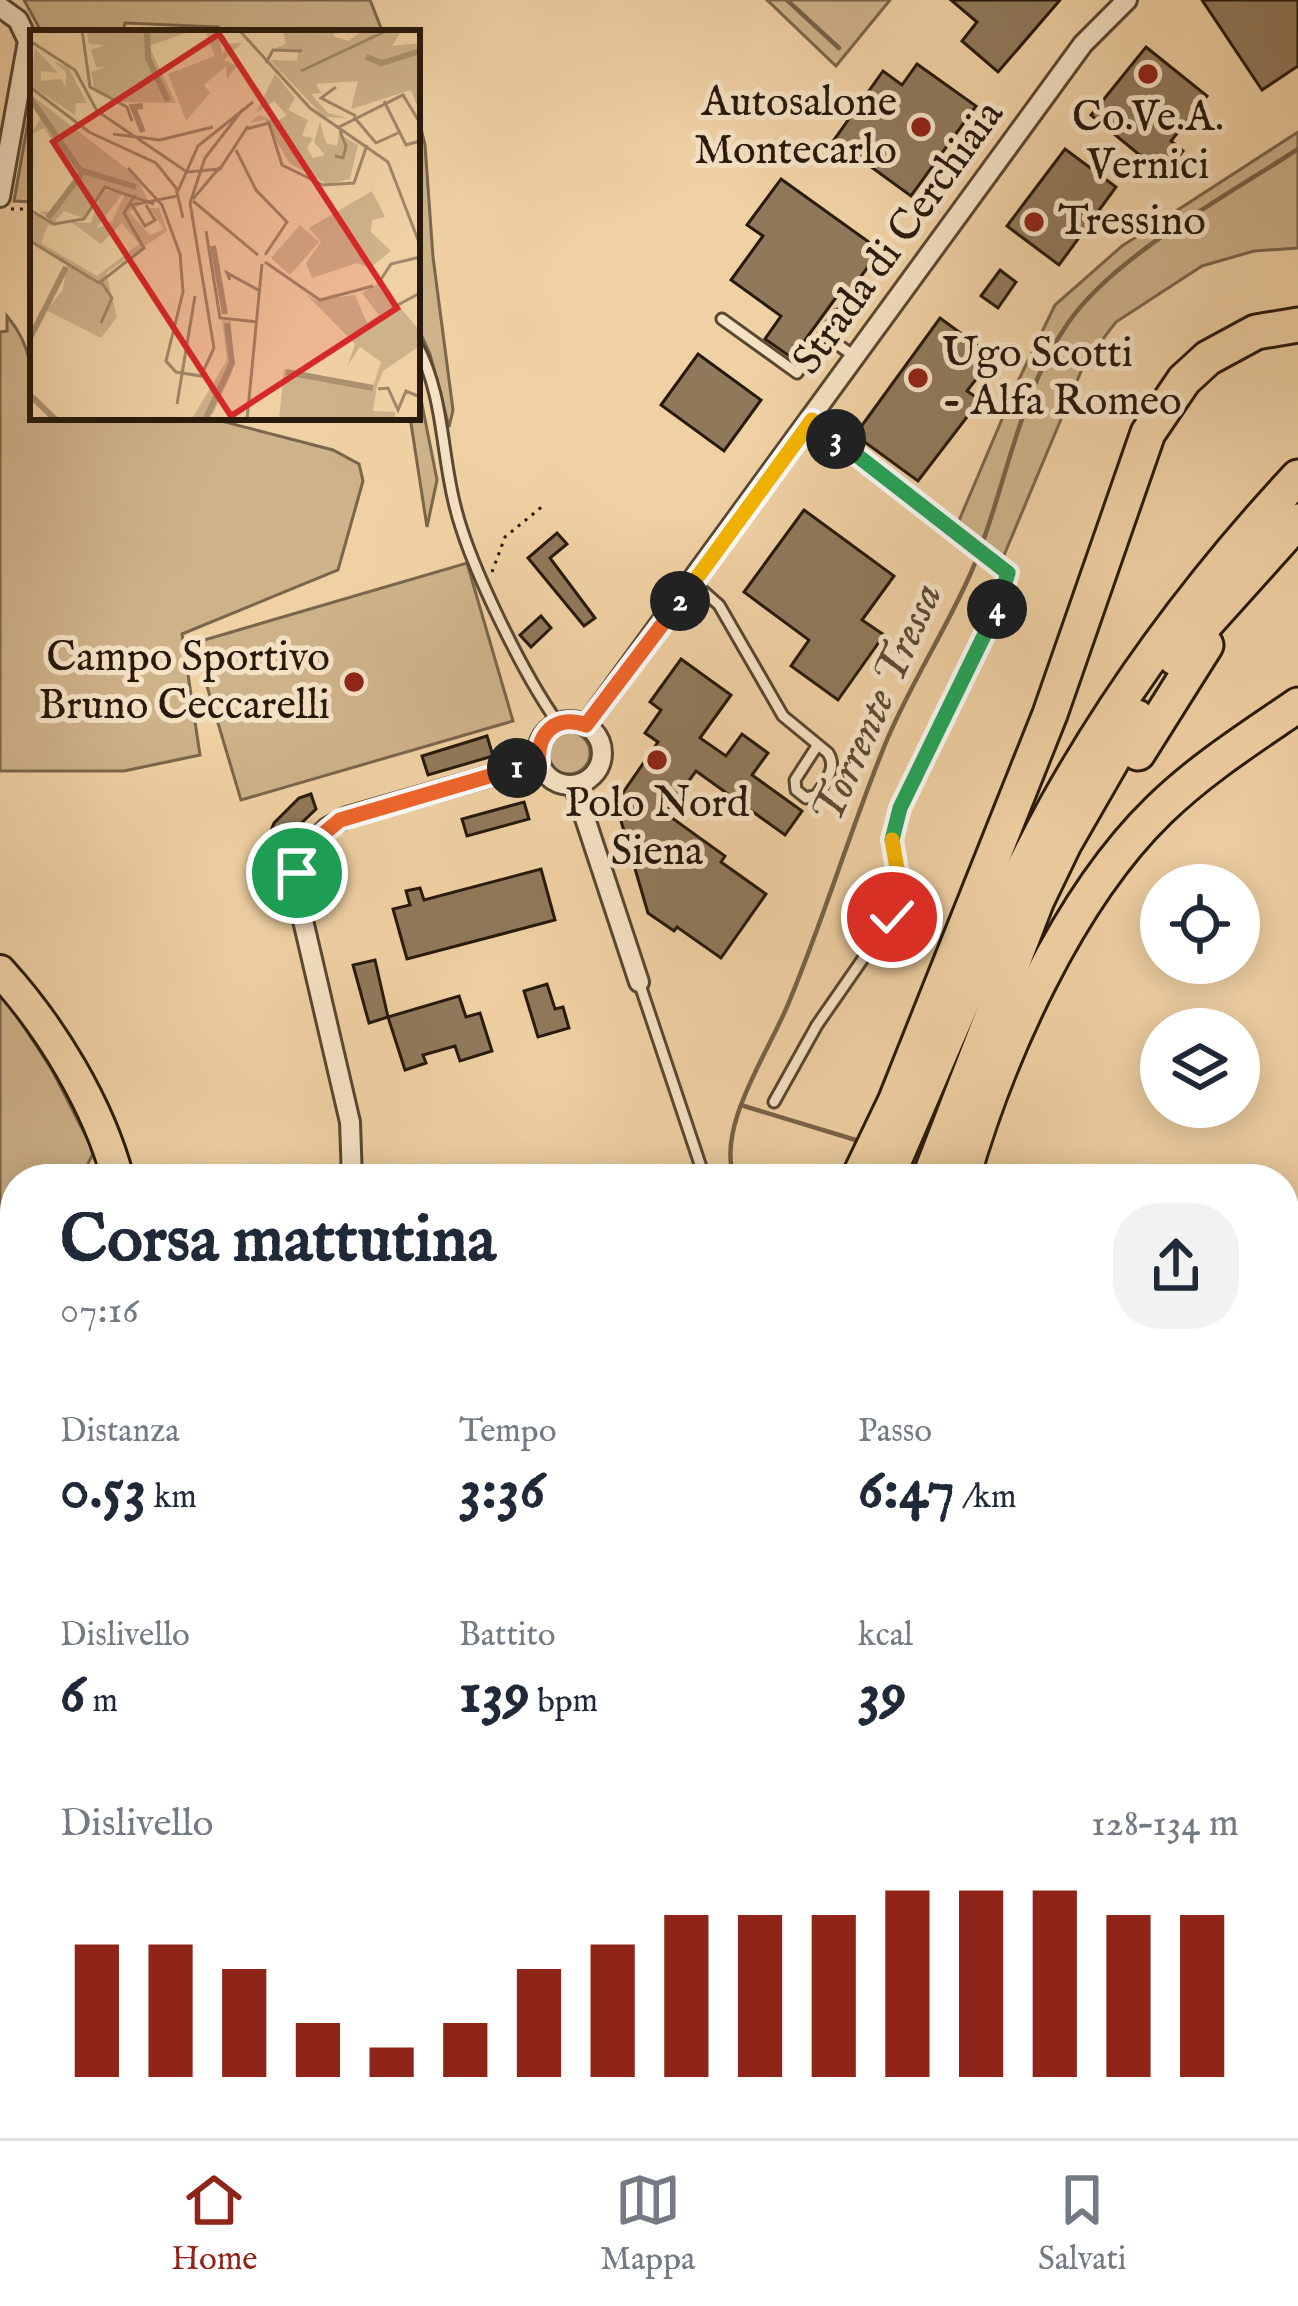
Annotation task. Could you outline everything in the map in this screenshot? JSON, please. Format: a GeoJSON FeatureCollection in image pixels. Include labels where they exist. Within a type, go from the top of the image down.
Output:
{"type":"FeatureCollection","features":[{"type":"Feature","properties":{"kind":"highway"},"geometry":{"type":"LineString","coordinates":[[865,1164],[895,1102],[1064,678],[1148,433],[1184,380],[1208,358],[1256,332],[1298,325]]}},
{"type":"Feature","properties":{"kind":"highway"},"geometry":{"type":"LineString","coordinates":[[959,942],[1089,713],[1214,545],[1298,453]]}},
{"type":"Feature","properties":{"kind":"highway"},"geometry":{"type":"LineString","coordinates":[[893,1164],[1011,897],[1077,770],[1171,627],[1298,477]]}},
{"type":"Feature","properties":{"kind":"highway"},"geometry":{"type":"LineString","coordinates":[[955,1164],[1021,936],[1064,844],[1151,694],[1198,628],[1246,582],[1298,521]]}},
{"type":"Feature","properties":{"kind":"highway"},"geometry":{"type":"LineString","coordinates":[[956,1164],[1014,1003],[1078,861],[1159,717],[1246,582]]}},
{"type":"Feature","properties":{"kind":"highway"},"geometry":{"type":"LineString","coordinates":[[957,1164],[1069,927],[1101,877],[1177,793],[1298,706]]}},
{"type":"Feature","properties":{"kind":"main road"},"geometry":{"type":"LineString","coordinates":[[0,971],[30,1008],[71,1074],[113,1164]]}},
{"type":"Feature","properties":{"kind":"street","name":"Strada di Cerchiaia"},"geometry":{"type":"LineString","coordinates":[[586,725],[1083,44],[1127,0]]}},
{"type":"Feature","properties":{"kind":"street"},"geometry":{"type":"LineString","coordinates":[[0,7],[15,16],[28,41],[0,197]]}},
{"type":"Feature","properties":{"kind":"street"},"geometry":{"type":"LineString","coordinates":[[558,723],[586,725],[599,739],[602,759],[593,776],[574,785],[556,782],[539,762],[541,739],[558,723]]}},
{"type":"Feature","properties":{"kind":"street"},"geometry":{"type":"LineString","coordinates":[[351,1164],[350,1122],[296,901],[300,861],[319,835],[347,817],[539,762]]}},
{"type":"Feature","properties":{"kind":"street"},"geometry":{"type":"LineString","coordinates":[[574,785],[639,982]]}},
{"type":"Feature","properties":{"kind":"lane"},"geometry":{"type":"LineString","coordinates":[[722,320],[797,373],[838,315]]}},
{"type":"Feature","properties":{"kind":"lane"},"geometry":{"type":"LineString","coordinates":[[824,335],[856,358]]}},
{"type":"Feature","properties":{"kind":"lane"},"geometry":{"type":"LineString","coordinates":[[420,354],[446,434],[456,512],[489,591],[558,723]]}},
{"type":"Feature","properties":{"kind":"lane"},"geometry":{"type":"LineString","coordinates":[[774,1102],[817,1025],[892,917],[900,886],[894,822],[983,642],[1008,573],[812,420]]}},
{"type":"Feature","properties":{"kind":"lane"},"geometry":{"type":"LineString","coordinates":[[693,582],[719,605],[783,716],[818,746],[832,760],[832,771],[817,795],[806,798],[796,790],[795,780],[818,746]]}},
{"type":"Feature","properties":{"kind":"lane"},"geometry":{"type":"LineString","coordinates":[[639,982],[700,1164]]}},
{"type":"Feature","properties":{"kind":"path"},"geometry":{"type":"LineString","coordinates":[[489,591],[494,560],[505,537],[544,505]]}},
{"type":"Feature","properties":{"kind":"shaded area"},"geometry":{"type":"Polygon","coordinates":[[[24,0],[370,0],[382,30],[222,30],[125,23],[124,30],[40,30],[24,0]]]}},
{"type":"Feature","properties":{"kind":"shaded area"},"geometry":{"type":"Polygon","coordinates":[[[767,0],[890,0],[836,66],[767,0]]]}},
{"type":"Feature","properties":{"kind":"shaded area"},"geometry":{"type":"Polygon","coordinates":[[[30,110],[30,202],[14,201],[30,110]]]}},
{"type":"Feature","properties":{"kind":"shaded area"},"geometry":{"type":"Polygon","coordinates":[[[420,124],[453,410],[449,427],[420,332],[420,124]]]}},
{"type":"Feature","properties":{"kind":"shaded area"},"geometry":{"type":"Polygon","coordinates":[[[1298,132],[1298,248],[1254,251],[1202,266],[1116,322],[1085,362],[1002,560],[958,523],[1055,305],[1122,246],[1298,132]]]}},
{"type":"Feature","properties":{"kind":"shaded area"},"geometry":{"type":"Polygon","coordinates":[[[7,316],[27,351],[30,420],[218,420],[333,450],[359,464],[363,481],[338,570],[182,634],[200,755],[124,771],[0,771],[0,332],[7,331],[7,316]]]}},
{"type":"Feature","properties":{"kind":"shaded area"},"geometry":{"type":"Polygon","coordinates":[[[420,394],[437,480],[427,527],[410,420],[420,420],[420,394]]]}},
{"type":"Feature","properties":{"kind":"shaded area","name":"Campo Sportivo Bruno Ceccarelli"},"geometry":{"type":"Polygon","coordinates":[[[467,563],[513,721],[241,800],[194,643],[467,563]]]}},
{"type":"Feature","properties":{"kind":"shaded area"},"geometry":{"type":"Polygon","coordinates":[[[569,732],[584,738],[590,753],[584,768],[569,774],[554,768],[548,753],[554,738],[569,732]]]}},
{"type":"Feature","properties":{"kind":"shaded area"},"geometry":{"type":"Polygon","coordinates":[[[0,990],[52,1070],[94,1152],[88,1164],[0,1164],[0,990]]]}},
{"type":"Feature","properties":{"kind":"building"},"geometry":{"type":"Polygon","coordinates":[[[951,0],[1060,0],[998,72],[962,41],[977,22],[951,0]]]}},
{"type":"Feature","properties":{"kind":"building"},"geometry":{"type":"Polygon","coordinates":[[[1202,0],[1298,0],[1298,66],[1262,90],[1202,0]]]}},
{"type":"Feature","properties":{"kind":"building"},"geometry":{"type":"Polygon","coordinates":[[[1146,47],[1207,96],[1171,141],[1183,151],[1164,175],[1091,115],[1146,47]]]}},
{"type":"Feature","properties":{"kind":"building"},"geometry":{"type":"Polygon","coordinates":[[[917,64],[976,106],[911,196],[834,140],[883,71],[902,85],[917,64]]]}},
{"type":"Feature","properties":{"kind":"building"},"geometry":{"type":"Polygon","coordinates":[[[1065,149],[1116,187],[1059,265],[1007,226],[1065,149]]]}},
{"type":"Feature","properties":{"kind":"building"},"geometry":{"type":"Polygon","coordinates":[[[781,179],[880,250],[847,296],[840,292],[792,358],[765,339],[781,316],[731,280],[763,236],[747,225],[781,179]]]}},
{"type":"Feature","properties":{"kind":"building"},"geometry":{"type":"Polygon","coordinates":[[[1000,270],[1016,282],[998,308],[981,296],[1000,270]]]}},
{"type":"Feature","properties":{"kind":"building"},"geometry":{"type":"Polygon","coordinates":[[[940,318],[993,357],[967,391],[980,400],[918,481],[855,435],[940,318]]]}},
{"type":"Feature","properties":{"kind":"building"},"geometry":{"type":"Polygon","coordinates":[[[698,354],[761,400],[724,451],[661,405],[698,354]]]}},
{"type":"Feature","properties":{"kind":"building"},"geometry":{"type":"Polygon","coordinates":[[[804,510],[894,576],[862,620],[884,635],[838,700],[791,666],[809,640],[744,592],[804,510]]]}},
{"type":"Feature","properties":{"kind":"building"},"geometry":{"type":"Polygon","coordinates":[[[557,533],[567,544],[550,558],[595,618],[584,626],[528,558],[557,533]]]}},
{"type":"Feature","properties":{"kind":"building"},"geometry":{"type":"Polygon","coordinates":[[[541,616],[551,628],[531,647],[520,635],[541,616]]]}},
{"type":"Feature","properties":{"kind":"building"},"geometry":{"type":"Polygon","coordinates":[[[681,659],[731,695],[700,738],[726,756],[742,734],[768,753],[752,775],[802,811],[785,835],[696,771],[665,813],[725,856],[721,862],[766,894],[721,958],[648,913],[619,814],[620,797],[658,742],[645,733],[661,710],[650,702],[681,659]]]}},
{"type":"Feature","properties":{"kind":"building"},"geometry":{"type":"Polygon","coordinates":[[[487,736],[493,756],[428,775],[422,756],[487,736]]]}},
{"type":"Feature","properties":{"kind":"building"},"geometry":{"type":"Polygon","coordinates":[[[311,794],[316,809],[292,832],[277,868],[280,898],[260,900],[257,867],[274,823],[299,798],[311,794]]]}},
{"type":"Feature","properties":{"kind":"building"},"geometry":{"type":"Polygon","coordinates":[[[524,802],[529,819],[467,836],[462,819],[524,802]]]}},
{"type":"Feature","properties":{"kind":"building"},"geometry":{"type":"Polygon","coordinates":[[[541,869],[555,920],[407,959],[393,909],[410,905],[406,891],[420,888],[424,900],[541,869]]]}},
{"type":"Feature","properties":{"kind":"building"},"geometry":{"type":"Polygon","coordinates":[[[375,960],[388,1017],[369,1023],[353,965],[375,960]]]}},
{"type":"Feature","properties":{"kind":"building"},"geometry":{"type":"Polygon","coordinates":[[[547,984],[555,1009],[563,1007],[569,1028],[538,1037],[524,991],[547,984]]]}},
{"type":"Feature","properties":{"kind":"building"},"geometry":{"type":"Polygon","coordinates":[[[459,996],[466,1017],[480,1013],[492,1051],[460,1061],[455,1046],[423,1055],[426,1063],[405,1070],[388,1017],[459,996]]]}},
{"type":"Feature","properties":{"kind":"waterway"},"geometry":{"type":"LineString","coordinates":[[787,0],[839,48]]}},
{"type":"Feature","properties":{"kind":"waterway","name":"Torrente Tressa"},"geometry":{"type":"LineString","coordinates":[[732,1164],[732,1137],[747,1090],[802,970],[884,747],[973,568],[1025,411],[1051,351],[1088,298],[1114,274],[1174,228],[1298,149]]}},
{"type":"Feature","properties":{"kind":"waterway"},"geometry":{"type":"LineString","coordinates":[[744,1106],[859,1141]]}},
{"type":"Feature","properties":{"kind":"place","name":"Co.Ve.A. Vernici"},"geometry":{"type":"Point","coordinates":[1148,74]}},
{"type":"Feature","properties":{"kind":"place","name":"Autosalone Montecarlo"},"geometry":{"type":"Point","coordinates":[921,127]}},
{"type":"Feature","properties":{"kind":"place","name":"Tressino"},"geometry":{"type":"Point","coordinates":[1034,222]}},
{"type":"Feature","properties":{"kind":"place","name":"Ugo Scotti - Alfa Romeo"},"geometry":{"type":"Point","coordinates":[918,378]}},
{"type":"Feature","properties":{"kind":"place","name":"Campo Sportivo Bruno Ceccarelli"},"geometry":{"type":"Point","coordinates":[354,682]}},
{"type":"Feature","properties":{"kind":"place","name":"Polo Nord Siena"},"geometry":{"type":"Point","coordinates":[657,760]}},
{"type":"Feature","properties":{"kind":"route"},"geometry":{"type":"LineString","coordinates":[[297,873],[311,844],[333,824],[539,762],[538,747],[551,727],[567,721],[586,725],[812,420],[1008,573],[983,642],[894,822],[900,886],[892,917]]}}]}
